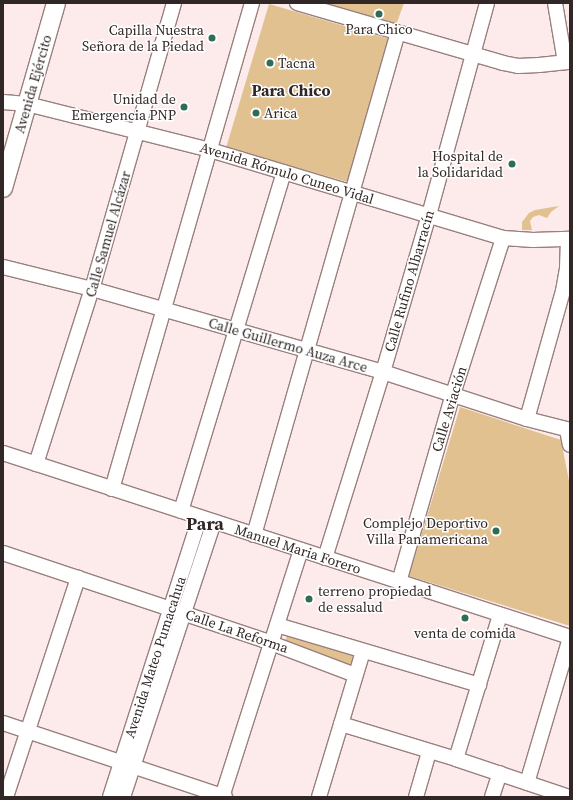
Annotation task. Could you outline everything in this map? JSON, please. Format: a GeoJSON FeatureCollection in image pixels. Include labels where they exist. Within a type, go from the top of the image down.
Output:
{"type":"FeatureCollection","features":[{"type":"Feature","properties":{"kind":"main road","name":"Avenida Ejército"},"geometry":{"type":"LineString","coordinates":[[3,188],[56,3]]}},
{"type":"Feature","properties":{"kind":"street","name":"Calle Samuel Alcázar"},"geometry":{"type":"LineString","coordinates":[[36,464],[92,289],[174,3]]}},
{"type":"Feature","properties":{"kind":"street"},"geometry":{"type":"LineString","coordinates":[[112,489],[252,3]]}},
{"type":"Feature","properties":{"kind":"street"},"geometry":{"type":"LineString","coordinates":[[297,3],[472,55],[518,66],[568,62],[555,3]]}},
{"type":"Feature","properties":{"kind":"street","name":"Calle Rufino Albarracín"},"geometry":{"type":"LineString","coordinates":[[325,558],[383,372],[429,215],[487,3]]}},
{"type":"Feature","properties":{"kind":"street"},"geometry":{"type":"LineString","coordinates":[[254,535],[308,351],[398,32]]}},
{"type":"Feature","properties":{"kind":"street","name":"Avenida Rómulo Cuneo Vidal"},"geometry":{"type":"LineString","coordinates":[[3,102],[27,104],[210,150],[504,238],[533,240],[569,239]]}},
{"type":"Feature","properties":{"kind":"street"},"geometry":{"type":"LineString","coordinates":[[181,511],[284,172]]}},
{"type":"Feature","properties":{"kind":"street","name":"Calle Aviación"},"geometry":{"type":"LineString","coordinates":[[399,582],[453,394],[504,238]]}},
{"type":"Feature","properties":{"kind":"street"},"geometry":{"type":"LineString","coordinates":[[527,419],[564,292],[568,268],[569,239]]}},
{"type":"Feature","properties":{"kind":"street","name":"Calle Guillermo Auza Arce"},"geometry":{"type":"LineString","coordinates":[[3,267],[92,289],[383,372],[527,419],[569,430]]}},
{"type":"Feature","properties":{"kind":"street"},"geometry":{"type":"LineString","coordinates":[[569,430],[570,445]]}},
{"type":"Feature","properties":{"kind":"street","name":"Manuel Maria Forero"},"geometry":{"type":"LineString","coordinates":[[3,453],[570,637]]}},
{"type":"Feature","properties":{"kind":"street","name":"Avenida Mateo Pumacahua"},"geometry":{"type":"LineString","coordinates":[[110,797],[127,765],[177,610],[200,517]]}},
{"type":"Feature","properties":{"kind":"street","name":"Avenida Mateo Pumacahua"},"geometry":{"type":"LineString","coordinates":[[177,610],[214,522]]}},
{"type":"Feature","properties":{"kind":"street"},"geometry":{"type":"LineString","coordinates":[[3,724],[223,797],[301,550]]}},
{"type":"Feature","properties":{"kind":"street","name":"Calle La Reforma"},"geometry":{"type":"LineString","coordinates":[[3,553],[177,610],[271,643],[355,675]]}},
{"type":"Feature","properties":{"kind":"street"},"geometry":{"type":"LineString","coordinates":[[6,797],[78,578]]}},
{"type":"Feature","properties":{"kind":"street"},"geometry":{"type":"LineString","coordinates":[[456,759],[500,615]]}},
{"type":"Feature","properties":{"kind":"street"},"geometry":{"type":"LineString","coordinates":[[277,625],[479,685]]}},
{"type":"Feature","properties":{"kind":"street"},"geometry":{"type":"LineString","coordinates":[[527,782],[570,637]]}},
{"type":"Feature","properties":{"kind":"street"},"geometry":{"type":"LineString","coordinates":[[319,797],[363,651]]}},
{"type":"Feature","properties":{"kind":"street"},"geometry":{"type":"LineString","coordinates":[[341,724],[500,773],[568,797]]}},
{"type":"Feature","properties":{"kind":"street"},"geometry":{"type":"LineString","coordinates":[[416,797],[430,752]]}},
{"type":"Feature","properties":{"kind":"street","name":"Avenida Mateo Pumacahua"},"geometry":{"type":"LineString","coordinates":[[123,797],[127,765]]}},
{"type":"Feature","properties":{"kind":"street"},"geometry":{"type":"LineString","coordinates":[[492,797],[500,773]]}},
{"type":"Feature","properties":{"kind":"shaded area","name":"Para Chico"},"geometry":{"type":"Polygon","coordinates":[[[321,3],[404,3],[396,25],[321,3]]]}},
{"type":"Feature","properties":{"kind":"shaded area"},"geometry":{"type":"Polygon","coordinates":[[[269,4],[389,39],[348,182],[226,148],[269,4]]]}},
{"type":"Feature","properties":{"kind":"shaded area"},"geometry":{"type":"Polygon","coordinates":[[[559,206],[551,212],[547,218],[539,215],[533,217],[530,221],[532,230],[522,230],[522,222],[529,213],[535,210],[559,206]]]}},
{"type":"Feature","properties":{"kind":"shaded area","name":"Complejo Deportivo Villa Panamericana"},"geometry":{"type":"Polygon","coordinates":[[[460,407],[561,440],[570,486],[570,626],[409,576],[460,407]]]}},
{"type":"Feature","properties":{"kind":"shaded area"},"geometry":{"type":"Polygon","coordinates":[[[288,635],[358,653],[352,668],[284,642],[288,635]]]}},
{"type":"Feature","properties":{"kind":"place","name":"Para Chico"},"geometry":{"type":"Point","coordinates":[379,14]}},
{"type":"Feature","properties":{"kind":"place","name":"Capilla Nuestra Señora de la Piedad"},"geometry":{"type":"Point","coordinates":[212,38]}},
{"type":"Feature","properties":{"kind":"place","name":"Tacna"},"geometry":{"type":"Point","coordinates":[270,63]}},
{"type":"Feature","properties":{"kind":"place","name":"Unidad de Emergencia PNP"},"geometry":{"type":"Point","coordinates":[184,107]}},
{"type":"Feature","properties":{"kind":"place","name":"Arica"},"geometry":{"type":"Point","coordinates":[256,113]}},
{"type":"Feature","properties":{"kind":"place","name":"Hospital de la Solidaridad"},"geometry":{"type":"Point","coordinates":[512,164]}},
{"type":"Feature","properties":{"kind":"place","name":"Complejo Deportivo Villa Panamericana"},"geometry":{"type":"Point","coordinates":[496,531]}},
{"type":"Feature","properties":{"kind":"place","name":"terreno propiedad de essalud"},"geometry":{"type":"Point","coordinates":[309,599]}},
{"type":"Feature","properties":{"kind":"place","name":"venta de comida"},"geometry":{"type":"Point","coordinates":[465,618]}},
{"type":"Feature","properties":{"kind":"district","name":"Para Chico"},"geometry":{"type":"Point","coordinates":[291,90]}},
{"type":"Feature","properties":{"kind":"district","name":"Para"},"geometry":{"type":"Point","coordinates":[205,524]}}]}
